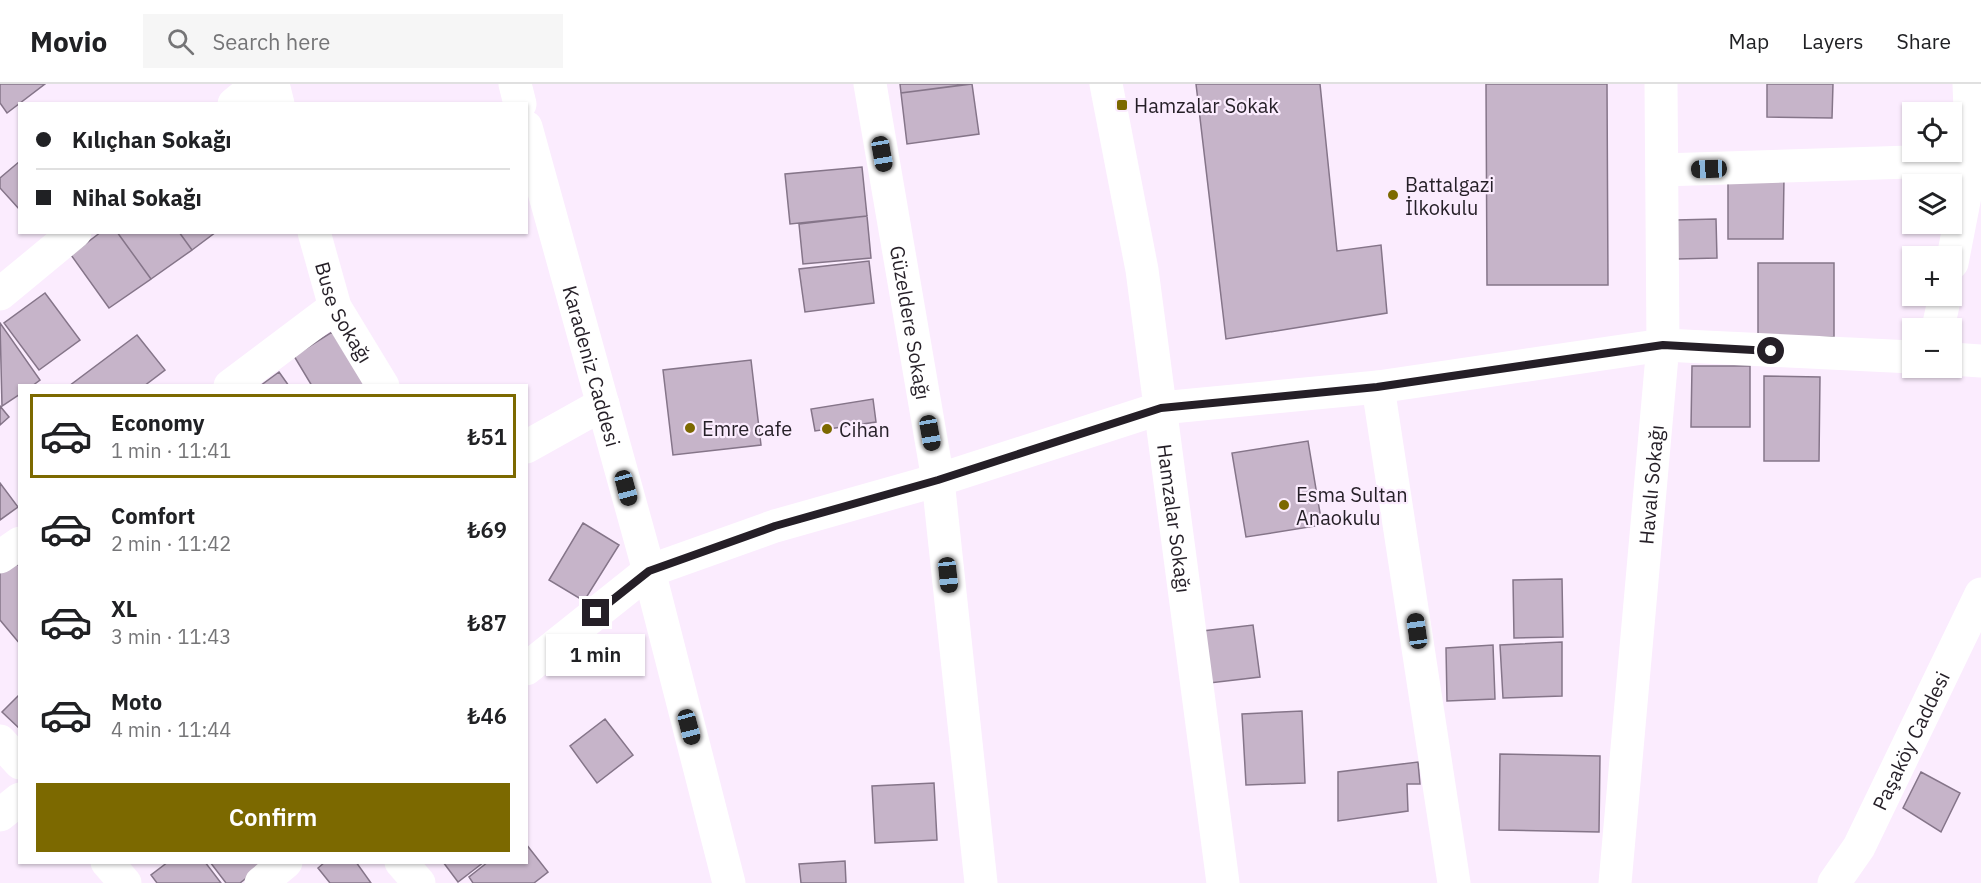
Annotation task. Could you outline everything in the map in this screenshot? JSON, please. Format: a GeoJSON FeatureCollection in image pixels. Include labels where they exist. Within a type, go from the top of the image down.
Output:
{"type":"FeatureCollection","features":[{"type":"Feature","properties":{"kind":"street"},"geometry":{"type":"LineString","coordinates":[[236,102],[258,84]]}},
{"type":"Feature","properties":{"kind":"street"},"geometry":{"type":"LineString","coordinates":[[273,84],[278,102]]}},
{"type":"Feature","properties":{"kind":"street"},"geometry":{"type":"LineString","coordinates":[[515,84],[520,102]]}},
{"type":"Feature","properties":{"kind":"street","name":"Güzeldere Sokağı"},"geometry":{"type":"LineString","coordinates":[[870,84],[938,480],[981,883]]}},
{"type":"Feature","properties":{"kind":"street","name":"Hamzalar Sokağı"},"geometry":{"type":"LineString","coordinates":[[1106,84],[1142,270],[1223,883]]}},
{"type":"Feature","properties":{"kind":"street","name":"Havalı Sokağı"},"geometry":{"type":"LineString","coordinates":[[1615,883],[1663,345],[1661,84]]}},
{"type":"Feature","properties":{"kind":"street"},"geometry":{"type":"LineString","coordinates":[[1955,246],[1972,160],[1969,84]]}},
{"type":"Feature","properties":{"kind":"street","name":"Karadeniz Caddesi"},"geometry":{"type":"LineString","coordinates":[[528,134],[649,571],[729,883]]}},
{"type":"Feature","properties":{"kind":"street"},"geometry":{"type":"LineString","coordinates":[[1662,170],[1972,160]]}},
{"type":"Feature","properties":{"kind":"street"},"geometry":{"type":"LineString","coordinates":[[0,294],[73,234]]}},
{"type":"Feature","properties":{"kind":"street","name":"Buse Sokağı"},"geometry":{"type":"LineString","coordinates":[[315,234],[335,307],[382,384]]}},
{"type":"Feature","properties":{"kind":"street"},"geometry":{"type":"LineString","coordinates":[[233,384],[335,307]]}},
{"type":"Feature","properties":{"kind":"street"},"geometry":{"type":"LineString","coordinates":[[528,667],[649,571],[775,526],[938,480],[1161,408],[1377,387],[1663,345],[1902,357]]}},
{"type":"Feature","properties":{"kind":"street"},"geometry":{"type":"LineString","coordinates":[[1962,360],[1981,361]]}},
{"type":"Feature","properties":{"kind":"street"},"geometry":{"type":"LineString","coordinates":[[1377,387],[1454,883]]}},
{"type":"Feature","properties":{"kind":"street"},"geometry":{"type":"LineString","coordinates":[[528,446],[603,404]]}},
{"type":"Feature","properties":{"kind":"street"},"geometry":{"type":"LineString","coordinates":[[0,557],[18,544]]}},
{"type":"Feature","properties":{"kind":"street","name":"Paşaköy Caddesi"},"geometry":{"type":"LineString","coordinates":[[1834,883],[1859,847],[1981,594]]}},
{"type":"Feature","properties":{"kind":"street"},"geometry":{"type":"LineString","coordinates":[[0,741],[18,761]]}},
{"type":"Feature","properties":{"kind":"street"},"geometry":{"type":"LineString","coordinates":[[0,815],[18,801]]}},
{"type":"Feature","properties":{"kind":"street"},"geometry":{"type":"LineString","coordinates":[[109,864],[124,883]]}},
{"type":"Feature","properties":{"kind":"street"},"geometry":{"type":"LineString","coordinates":[[261,883],[284,864]]}},
{"type":"Feature","properties":{"kind":"street"},"geometry":{"type":"LineString","coordinates":[[403,864],[419,883]]}},
{"type":"Feature","properties":{"kind":"building"},"geometry":{"type":"Polygon","coordinates":[[[0,84],[45,84],[21,102],[18,102],[18,105],[7,113],[0,103],[0,84]]]}},
{"type":"Feature","properties":{"kind":"building"},"geometry":{"type":"Polygon","coordinates":[[[900,84],[969,84],[901,93],[900,84]]]}},
{"type":"Feature","properties":{"kind":"building"},"geometry":{"type":"Polygon","coordinates":[[[972,84],[979,134],[907,144],[901,93],[972,84]]]}},
{"type":"Feature","properties":{"kind":"building"},"geometry":{"type":"Polygon","coordinates":[[[1196,84],[1320,84],[1337,251],[1381,245],[1387,313],[1226,339],[1196,84]]]}},
{"type":"Feature","properties":{"kind":"building"},"geometry":{"type":"Polygon","coordinates":[[[1486,84],[1607,84],[1608,285],[1487,285],[1486,84]]]}},
{"type":"Feature","properties":{"kind":"building"},"geometry":{"type":"Polygon","coordinates":[[[1767,84],[1833,84],[1832,118],[1767,117],[1767,84]]]}},
{"type":"Feature","properties":{"kind":"building"},"geometry":{"type":"Polygon","coordinates":[[[18,163],[18,208],[0,188],[0,178],[18,163]]]}},
{"type":"Feature","properties":{"kind":"building"},"geometry":{"type":"Polygon","coordinates":[[[862,167],[867,216],[790,224],[785,174],[862,167]]]}},
{"type":"Feature","properties":{"kind":"building"},"geometry":{"type":"Polygon","coordinates":[[[1728,178],[1784,178],[1783,239],[1728,239],[1728,178]]]}},
{"type":"Feature","properties":{"kind":"building"},"geometry":{"type":"Polygon","coordinates":[[[867,216],[871,258],[803,264],[799,224],[867,216]]]}},
{"type":"Feature","properties":{"kind":"building"},"geometry":{"type":"Polygon","coordinates":[[[1716,219],[1717,258],[1677,259],[1676,220],[1716,219]]]}},
{"type":"Feature","properties":{"kind":"building"},"geometry":{"type":"Polygon","coordinates":[[[98,234],[118,234],[151,279],[109,308],[71,255],[98,234]]]}},
{"type":"Feature","properties":{"kind":"building"},"geometry":{"type":"Polygon","coordinates":[[[118,234],[180,234],[192,250],[151,279],[118,234]]]}},
{"type":"Feature","properties":{"kind":"building"},"geometry":{"type":"Polygon","coordinates":[[[180,234],[213,234],[192,250],[180,234]]]}},
{"type":"Feature","properties":{"kind":"building"},"geometry":{"type":"Polygon","coordinates":[[[869,261],[874,303],[805,312],[799,269],[869,261]]]}},
{"type":"Feature","properties":{"kind":"building"},"geometry":{"type":"Polygon","coordinates":[[[1758,263],[1834,263],[1834,337],[1758,337],[1758,263]]]}},
{"type":"Feature","properties":{"kind":"building"},"geometry":{"type":"Polygon","coordinates":[[[45,293],[80,340],[39,370],[4,323],[45,293]]]}},
{"type":"Feature","properties":{"kind":"building"},"geometry":{"type":"Polygon","coordinates":[[[0,323],[40,380],[35,384],[18,384],[18,395],[2,406],[0,323]]]}},
{"type":"Feature","properties":{"kind":"building"},"geometry":{"type":"Polygon","coordinates":[[[332,332],[365,384],[311,384],[294,356],[332,332]]]}},
{"type":"Feature","properties":{"kind":"building"},"geometry":{"type":"Polygon","coordinates":[[[137,335],[165,370],[147,384],[72,384],[137,335]]]}},
{"type":"Feature","properties":{"kind":"building"},"geometry":{"type":"Polygon","coordinates":[[[751,360],[761,445],[673,455],[663,370],[751,360]]]}},
{"type":"Feature","properties":{"kind":"building"},"geometry":{"type":"Polygon","coordinates":[[[1692,366],[1750,366],[1750,427],[1691,427],[1692,366]]]}},
{"type":"Feature","properties":{"kind":"building"},"geometry":{"type":"Polygon","coordinates":[[[279,372],[288,384],[263,384],[279,372]]]}},
{"type":"Feature","properties":{"kind":"building"},"geometry":{"type":"Polygon","coordinates":[[[1764,376],[1820,377],[1819,461],[1764,461],[1764,376]]]}},
{"type":"Feature","properties":{"kind":"building"},"geometry":{"type":"Polygon","coordinates":[[[873,399],[876,422],[815,431],[811,409],[873,399]]]}},
{"type":"Feature","properties":{"kind":"building"},"geometry":{"type":"Polygon","coordinates":[[[0,406],[9,417],[0,425],[0,406]]]}},
{"type":"Feature","properties":{"kind":"building"},"geometry":{"type":"Polygon","coordinates":[[[1308,441],[1322,525],[1246,537],[1232,453],[1308,441]]]}},
{"type":"Feature","properties":{"kind":"building"},"geometry":{"type":"Polygon","coordinates":[[[0,483],[18,507],[0,520],[0,483]]]}},
{"type":"Feature","properties":{"kind":"building"},"geometry":{"type":"Polygon","coordinates":[[[583,523],[619,545],[584,601],[549,580],[583,523]]]}},
{"type":"Feature","properties":{"kind":"building"},"geometry":{"type":"Polygon","coordinates":[[[14,561],[18,565],[18,642],[0,620],[0,573],[14,561]]]}},
{"type":"Feature","properties":{"kind":"building"},"geometry":{"type":"Polygon","coordinates":[[[1562,579],[1563,637],[1514,638],[1513,580],[1562,579]]]}},
{"type":"Feature","properties":{"kind":"building"},"geometry":{"type":"Polygon","coordinates":[[[1253,625],[1260,677],[1201,684],[1194,632],[1253,625]]]}},
{"type":"Feature","properties":{"kind":"building"},"geometry":{"type":"Polygon","coordinates":[[[1562,642],[1562,696],[1503,698],[1500,645],[1562,642]]]}},
{"type":"Feature","properties":{"kind":"building"},"geometry":{"type":"Polygon","coordinates":[[[1493,645],[1495,699],[1447,701],[1446,648],[1493,645]]]}},
{"type":"Feature","properties":{"kind":"building"},"geometry":{"type":"Polygon","coordinates":[[[18,696],[18,727],[2,712],[18,696]]]}},
{"type":"Feature","properties":{"kind":"building"},"geometry":{"type":"Polygon","coordinates":[[[1302,711],[1305,783],[1246,785],[1242,714],[1302,711]]]}},
{"type":"Feature","properties":{"kind":"building"},"geometry":{"type":"Polygon","coordinates":[[[605,719],[633,755],[597,783],[570,746],[605,719]]]}},
{"type":"Feature","properties":{"kind":"building"},"geometry":{"type":"Polygon","coordinates":[[[1500,754],[1600,756],[1599,832],[1499,830],[1500,754]]]}},
{"type":"Feature","properties":{"kind":"building"},"geometry":{"type":"Polygon","coordinates":[[[1418,762],[1420,784],[1407,784],[1408,811],[1338,821],[1338,772],[1418,762]]]}},
{"type":"Feature","properties":{"kind":"building"},"geometry":{"type":"Polygon","coordinates":[[[1921,772],[1960,793],[1941,832],[1903,808],[1921,772]]]}},
{"type":"Feature","properties":{"kind":"building"},"geometry":{"type":"Polygon","coordinates":[[[934,783],[937,840],[875,843],[872,786],[934,783]]]}},
{"type":"Feature","properties":{"kind":"building"},"geometry":{"type":"Polygon","coordinates":[[[528,847],[548,872],[534,883],[473,883],[469,877],[485,864],[528,864],[528,847]]]}},
{"type":"Feature","properties":{"kind":"building"},"geometry":{"type":"Polygon","coordinates":[[[845,861],[846,883],[801,883],[799,864],[845,861]]]}},
{"type":"Feature","properties":{"kind":"building"},"geometry":{"type":"Polygon","coordinates":[[[165,864],[207,864],[221,883],[157,883],[151,875],[165,864]]]}},
{"type":"Feature","properties":{"kind":"building"},"geometry":{"type":"Polygon","coordinates":[[[212,864],[264,864],[240,883],[226,883],[212,864]]]}},
{"type":"Feature","properties":{"kind":"building"},"geometry":{"type":"Polygon","coordinates":[[[323,864],[357,864],[371,883],[330,883],[318,868],[323,864]]]}},
{"type":"Feature","properties":{"kind":"building"},"geometry":{"type":"Polygon","coordinates":[[[444,864],[481,864],[458,882],[444,864]]]}},
{"type":"Feature","properties":{"kind":"place","name":"Hamzalar Sokak"},"geometry":{"type":"Point","coordinates":[1122,105]}},
{"type":"Feature","properties":{"kind":"place","name":"Battalgazi İlkokulu"},"geometry":{"type":"Point","coordinates":[1393,195]}},
{"type":"Feature","properties":{"kind":"place","name":"Emre cafe"},"geometry":{"type":"Point","coordinates":[690,428]}},
{"type":"Feature","properties":{"kind":"place","name":"Cihan"},"geometry":{"type":"Point","coordinates":[827,429]}},
{"type":"Feature","properties":{"kind":"place","name":"Esma Sultan Anaokulu"},"geometry":{"type":"Point","coordinates":[1284,505]}},
{"type":"Feature","properties":{"kind":"route"},"geometry":{"type":"LineString","coordinates":[[596,613],[649,571],[775,526],[938,480],[1161,408],[1377,387],[1663,345],[1771,351]]}}]}
